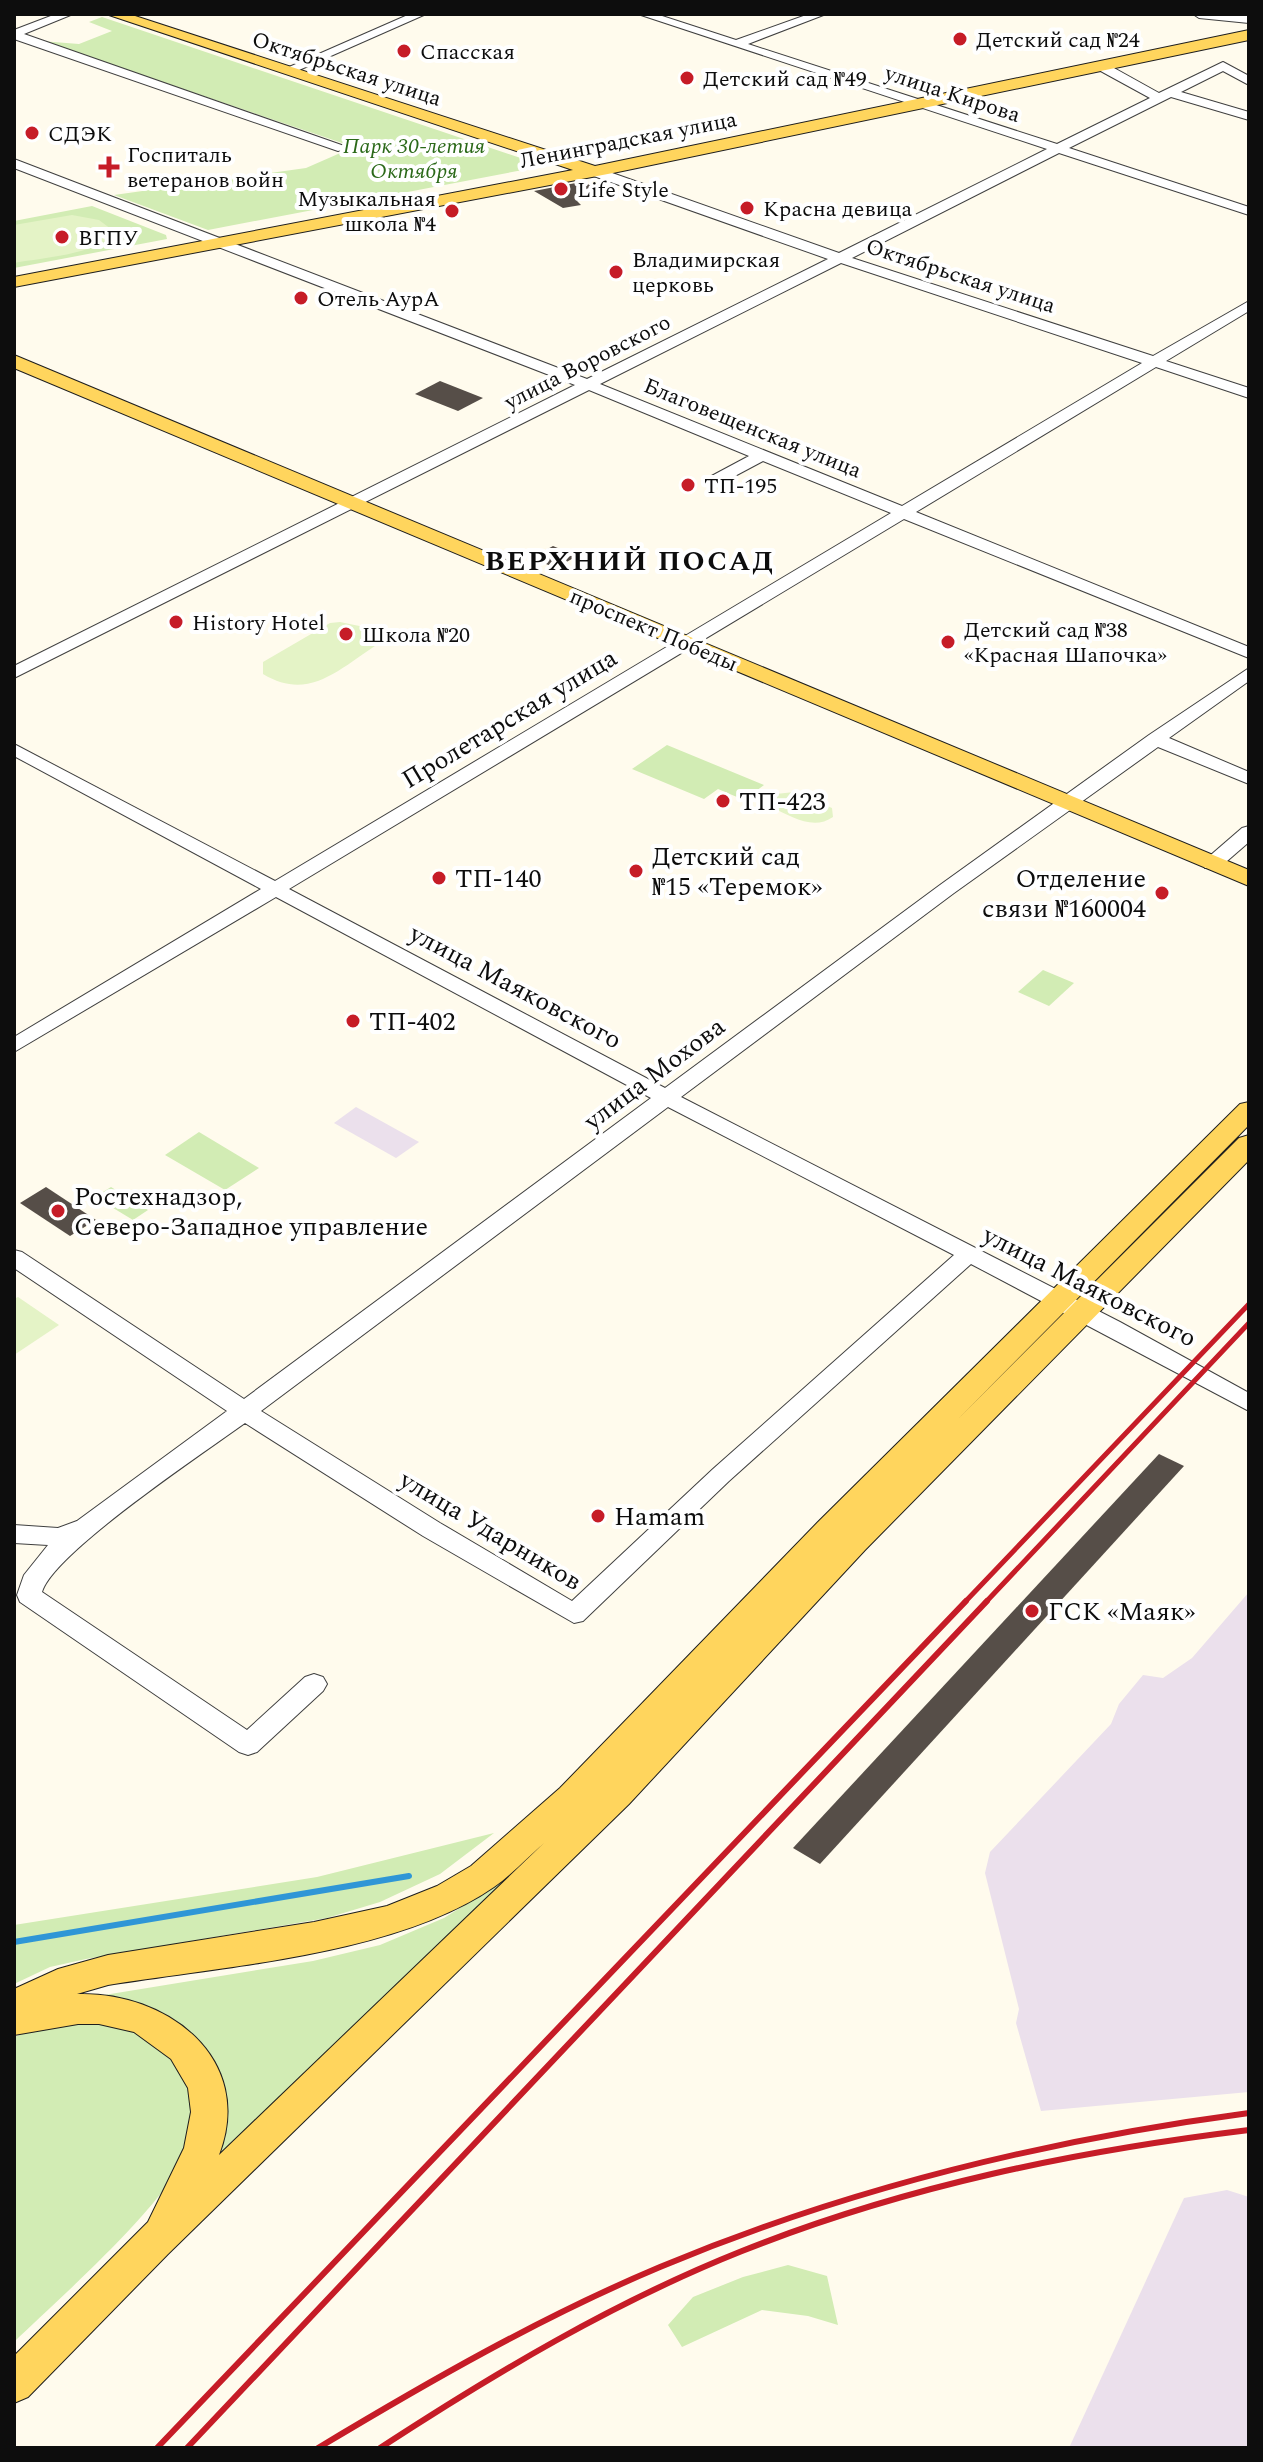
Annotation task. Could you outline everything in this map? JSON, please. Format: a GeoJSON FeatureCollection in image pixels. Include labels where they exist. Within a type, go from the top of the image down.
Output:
{"type":"FeatureCollection","features":[{"type":"Feature","properties":{"kind":"main road","name":"Октябрьская улица"},"geometry":{"type":"LineString","coordinates":[[114,14],[593,171]]}},
{"type":"Feature","properties":{"kind":"main road","name":"Ленинградская улица"},"geometry":{"type":"LineString","coordinates":[[14,282],[593,171],[1249,35]]}},
{"type":"Feature","properties":{"kind":"main road","name":"проспект Победы"},"geometry":{"type":"LineString","coordinates":[[14,361],[1246,880]]}},
{"type":"Feature","properties":{"kind":"main road"},"geometry":{"type":"LineString","coordinates":[[14,2384],[154,2242],[617,1794],[854,1542],[1249,1110]]}},
{"type":"Feature","properties":{"kind":"main road"},"geometry":{"type":"LineString","coordinates":[[14,2006],[71,1980],[108,1970],[314,1937],[392,1920],[449,1896],[483,1876],[572,1798],[829,1530],[1069,1306],[1249,1144]]}},
{"type":"Feature","properties":{"kind":"main road"},"geometry":{"type":"LineString","coordinates":[[14,2020],[65,2009],[118,2012],[151,2022],[175,2037],[193,2057],[208,2093],[206,2137],[194,2167],[154,2242]]}},
{"type":"Feature","properties":{"kind":"street"},"geometry":{"type":"LineString","coordinates":[[14,35],[67,14]]}},
{"type":"Feature","properties":{"kind":"street"},"geometry":{"type":"LineString","coordinates":[[286,71],[420,14]]}},
{"type":"Feature","properties":{"kind":"street","name":"улица Кирова"},"geometry":{"type":"LineString","coordinates":[[644,14],[1249,211]]}},
{"type":"Feature","properties":{"kind":"street"},"geometry":{"type":"LineString","coordinates":[[736,44],[820,14]]}},
{"type":"Feature","properties":{"kind":"street"},"geometry":{"type":"LineString","coordinates":[[1199,14],[1249,19]]}},
{"type":"Feature","properties":{"kind":"street"},"geometry":{"type":"LineString","coordinates":[[14,35],[343,148]]}},
{"type":"Feature","properties":{"kind":"street"},"geometry":{"type":"LineString","coordinates":[[1101,66],[1166,96],[1249,116]]}},
{"type":"Feature","properties":{"kind":"street","name":"улица Воровского"},"geometry":{"type":"LineString","coordinates":[[14,673],[1223,66],[1249,81]]}},
{"type":"Feature","properties":{"kind":"street","name":"Благовещенская улица"},"geometry":{"type":"LineString","coordinates":[[14,163],[587,385],[1249,653]]}},
{"type":"Feature","properties":{"kind":"street","name":"Октябрьская улица"},"geometry":{"type":"LineString","coordinates":[[593,171],[842,259],[1249,393]]}},
{"type":"Feature","properties":{"kind":"street","name":"Пролетарская улица"},"geometry":{"type":"LineString","coordinates":[[14,1046],[1249,305]]}},
{"type":"Feature","properties":{"kind":"street"},"geometry":{"type":"LineString","coordinates":[[712,482],[762,455]]}},
{"type":"Feature","properties":{"kind":"street","name":"улица Мохова"},"geometry":{"type":"LineString","coordinates":[[96,1521],[1064,803],[1249,673]]}},
{"type":"Feature","properties":{"kind":"street"},"geometry":{"type":"LineString","coordinates":[[1155,739],[1249,779]]}},
{"type":"Feature","properties":{"kind":"street","name":"улица Маяковского"},"geometry":{"type":"LineString","coordinates":[[14,749],[667,1098],[1249,1403]]}},
{"type":"Feature","properties":{"kind":"street"},"geometry":{"type":"LineString","coordinates":[[1212,864],[1249,832]]}},
{"type":"Feature","properties":{"kind":"street","name":"улица Ударников"},"geometry":{"type":"LineString","coordinates":[[14,1257],[243,1411],[477,1559],[574,1614],[721,1475],[967,1255]]}},
{"type":"Feature","properties":{"kind":"street"},"geometry":{"type":"LineString","coordinates":[[14,1534],[59,1537],[96,1521]]}},
{"type":"Feature","properties":{"kind":"street"},"geometry":{"type":"LineString","coordinates":[[96,1521],[38,1572],[30,1585],[29,1595],[248,1745],[314,1684]]}},
{"type":"Feature","properties":{"kind":"shaded area"},"geometry":{"type":"Polygon","coordinates":[[[356,1107],[419,1142],[396,1158],[334,1123],[356,1107]]]}},
{"type":"Feature","properties":{"kind":"shaded area"},"geometry":{"type":"Polygon","coordinates":[[[1249,1592],[1249,2092],[1041,2111],[1016,2023],[1019,2009],[985,1873],[990,1852],[1111,1724],[1119,1704],[1143,1675],[1163,1678],[1192,1658],[1249,1592]]]}},
{"type":"Feature","properties":{"kind":"shaded area"},"geometry":{"type":"Polygon","coordinates":[[[1227,2190],[1249,2197],[1249,2448],[1069,2448],[1184,2198],[1227,2190]]]}},
{"type":"Feature","properties":{"kind":"green space","name":"Парк 30-летия Октября"},"geometry":{"type":"Polygon","coordinates":[[[102,17],[544,166],[208,230],[114,195],[306,168],[354,147],[41,41],[79,44],[112,31],[89,22],[102,17]]]}},
{"type":"Feature","properties":{"kind":"green space"},"geometry":{"type":"Polygon","coordinates":[[[92,206],[166,235],[167,239],[14,268],[14,221],[92,206]]]}},
{"type":"Feature","properties":{"kind":"green space","name":"ВГПУ"},"geometry":{"type":"Polygon","coordinates":[[[72,215],[99,220],[111,229],[112,234],[81,251],[14,263],[14,225],[72,215]]]}},
{"type":"Feature","properties":{"kind":"green space"},"geometry":{"type":"Polygon","coordinates":[[[330,623],[374,629],[379,637],[378,644],[337,672],[309,683],[295,685],[263,674],[263,662],[330,623]]]}},
{"type":"Feature","properties":{"kind":"green space"},"geometry":{"type":"Polygon","coordinates":[[[667,745],[764,785],[744,800],[718,789],[704,799],[632,769],[667,745]]]}},
{"type":"Feature","properties":{"kind":"green space"},"geometry":{"type":"Polygon","coordinates":[[[794,792],[832,808],[833,817],[818,823],[810,822],[771,807],[770,801],[776,794],[794,792]]]}},
{"type":"Feature","properties":{"kind":"green space"},"geometry":{"type":"Polygon","coordinates":[[[1043,970],[1074,983],[1049,1006],[1018,992],[1043,970]]]}},
{"type":"Feature","properties":{"kind":"green space"},"geometry":{"type":"Polygon","coordinates":[[[199,1132],[259,1168],[225,1190],[165,1155],[199,1132]]]}},
{"type":"Feature","properties":{"kind":"green space"},"geometry":{"type":"Polygon","coordinates":[[[111,1187],[148,1210],[133,1220],[95,1197],[111,1187]]]}},
{"type":"Feature","properties":{"kind":"green space"},"geometry":{"type":"Polygon","coordinates":[[[18,1297],[59,1325],[14,1355],[14,1299],[18,1297]]]}},
{"type":"Feature","properties":{"kind":"green space"},"geometry":{"type":"Polygon","coordinates":[[[494,1833],[440,1874],[380,1902],[327,1918],[50,1967],[14,1984],[14,1925],[317,1877],[494,1833]]]}},
{"type":"Feature","properties":{"kind":"green space"},"geometry":{"type":"Polygon","coordinates":[[[520,1870],[193,2187],[214,2080],[86,1998],[313,1961],[380,1945],[444,1918],[520,1870]]]}},
{"type":"Feature","properties":{"kind":"green space"},"geometry":{"type":"Polygon","coordinates":[[[60,2020],[138,2026],[193,2077],[192,2139],[182,2162],[142,2217],[14,2342],[14,2037],[60,2020]]]}},
{"type":"Feature","properties":{"kind":"green space"},"geometry":{"type":"Polygon","coordinates":[[[788,2265],[827,2276],[838,2325],[808,2316],[762,2310],[682,2347],[668,2325],[693,2297],[743,2277],[788,2265]]]}},
{"type":"Feature","properties":{"kind":"building"},"geometry":{"type":"Polygon","coordinates":[[[581,182],[602,189],[577,201],[581,205],[563,208],[534,191],[581,182]]]}},
{"type":"Feature","properties":{"kind":"building"},"geometry":{"type":"Polygon","coordinates":[[[440,381],[483,398],[458,411],[415,394],[440,381]]]}},
{"type":"Feature","properties":{"kind":"building"},"geometry":{"type":"Polygon","coordinates":[[[553,546],[577,556],[556,568],[531,558],[553,546]]]}},
{"type":"Feature","properties":{"kind":"building","name":"Ростехнадзор, Северо-Западное управление"},"geometry":{"type":"Polygon","coordinates":[[[46,1187],[96,1220],[70,1236],[20,1203],[46,1187]]]}},
{"type":"Feature","properties":{"kind":"building","name":"ГСК «Маяк»"},"geometry":{"type":"Polygon","coordinates":[[[1159,1454],[1184,1466],[820,1864],[793,1848],[1159,1454]]]}},
{"type":"Feature","properties":{"kind":"waterway"},"geometry":{"type":"LineString","coordinates":[[14,1942],[409,1876]]}},
{"type":"Feature","properties":{"kind":"railway"},"geometry":{"type":"LineString","coordinates":[[964,1603],[1249,1304]]}},
{"type":"Feature","properties":{"kind":"railway"},"geometry":{"type":"LineString","coordinates":[[985,1603],[1249,1323]]}},
{"type":"Feature","properties":{"kind":"railway"},"geometry":{"type":"LineString","coordinates":[[157,2448],[966,1601]]}},
{"type":"Feature","properties":{"kind":"railway"},"geometry":{"type":"LineString","coordinates":[[187,2448],[987,1601]]}},
{"type":"Feature","properties":{"kind":"railway"},"geometry":{"type":"LineString","coordinates":[[318,2448],[443,2375],[616,2286],[803,2213],[949,2170],[1023,2153],[1098,2137],[1249,2113]]}},
{"type":"Feature","properties":{"kind":"railway"},"geometry":{"type":"LineString","coordinates":[[380,2448],[511,2366],[602,2316],[694,2271],[803,2228],[992,2174],[1120,2149],[1249,2130]]}},
{"type":"Feature","properties":{"kind":"place","name":"Детский сад №24"},"geometry":{"type":"Point","coordinates":[960,39]}},
{"type":"Feature","properties":{"kind":"place","name":"Спасская"},"geometry":{"type":"Point","coordinates":[404,51]}},
{"type":"Feature","properties":{"kind":"place","name":"Детский сад №49"},"geometry":{"type":"Point","coordinates":[687,78]}},
{"type":"Feature","properties":{"kind":"place","name":"СДЭК"},"geometry":{"type":"Point","coordinates":[32,133]}},
{"type":"Feature","properties":{"kind":"place","name":"Госпиталь ветеранов войн"},"geometry":{"type":"Point","coordinates":[109,167]}},
{"type":"Feature","properties":{"kind":"place","name":"Life Style"},"geometry":{"type":"Point","coordinates":[561,189]}},
{"type":"Feature","properties":{"kind":"place","name":"Красна девица"},"geometry":{"type":"Point","coordinates":[747,208]}},
{"type":"Feature","properties":{"kind":"place","name":"Музыкальная школа №4"},"geometry":{"type":"Point","coordinates":[452,211]}},
{"type":"Feature","properties":{"kind":"place","name":"ВГПУ"},"geometry":{"type":"Point","coordinates":[62,237]}},
{"type":"Feature","properties":{"kind":"place","name":"Владимирская церковь"},"geometry":{"type":"Point","coordinates":[616,272]}},
{"type":"Feature","properties":{"kind":"place","name":"Отель АурА"},"geometry":{"type":"Point","coordinates":[301,298]}},
{"type":"Feature","properties":{"kind":"place","name":"ТП-195"},"geometry":{"type":"Point","coordinates":[688,485]}},
{"type":"Feature","properties":{"kind":"place","name":"History Hotel"},"geometry":{"type":"Point","coordinates":[176,622]}},
{"type":"Feature","properties":{"kind":"place","name":"Школа №20"},"geometry":{"type":"Point","coordinates":[346,634]}},
{"type":"Feature","properties":{"kind":"place","name":"Детский сад №38 «Красная Шапочка»"},"geometry":{"type":"Point","coordinates":[948,642]}},
{"type":"Feature","properties":{"kind":"place","name":"ТП-423"},"geometry":{"type":"Point","coordinates":[723,801]}},
{"type":"Feature","properties":{"kind":"place","name":"Детский сад №15 «Теремок»"},"geometry":{"type":"Point","coordinates":[636,871]}},
{"type":"Feature","properties":{"kind":"place","name":"ТП-140"},"geometry":{"type":"Point","coordinates":[439,878]}},
{"type":"Feature","properties":{"kind":"place","name":"Отделение связи №160004"},"geometry":{"type":"Point","coordinates":[1162,893]}},
{"type":"Feature","properties":{"kind":"place","name":"ТП-402"},"geometry":{"type":"Point","coordinates":[353,1021]}},
{"type":"Feature","properties":{"kind":"place","name":"Ростехнадзор, Северо-Западное управление"},"geometry":{"type":"Point","coordinates":[58,1211]}},
{"type":"Feature","properties":{"kind":"place","name":"Hamam"},"geometry":{"type":"Point","coordinates":[598,1516]}},
{"type":"Feature","properties":{"kind":"place","name":"ГСК «Маяк»"},"geometry":{"type":"Point","coordinates":[1032,1611]}},
{"type":"Feature","properties":{"kind":"district","name":"ВЕРХНИЙ ПОСАД"},"geometry":{"type":"Point","coordinates":[630,560]}}]}
